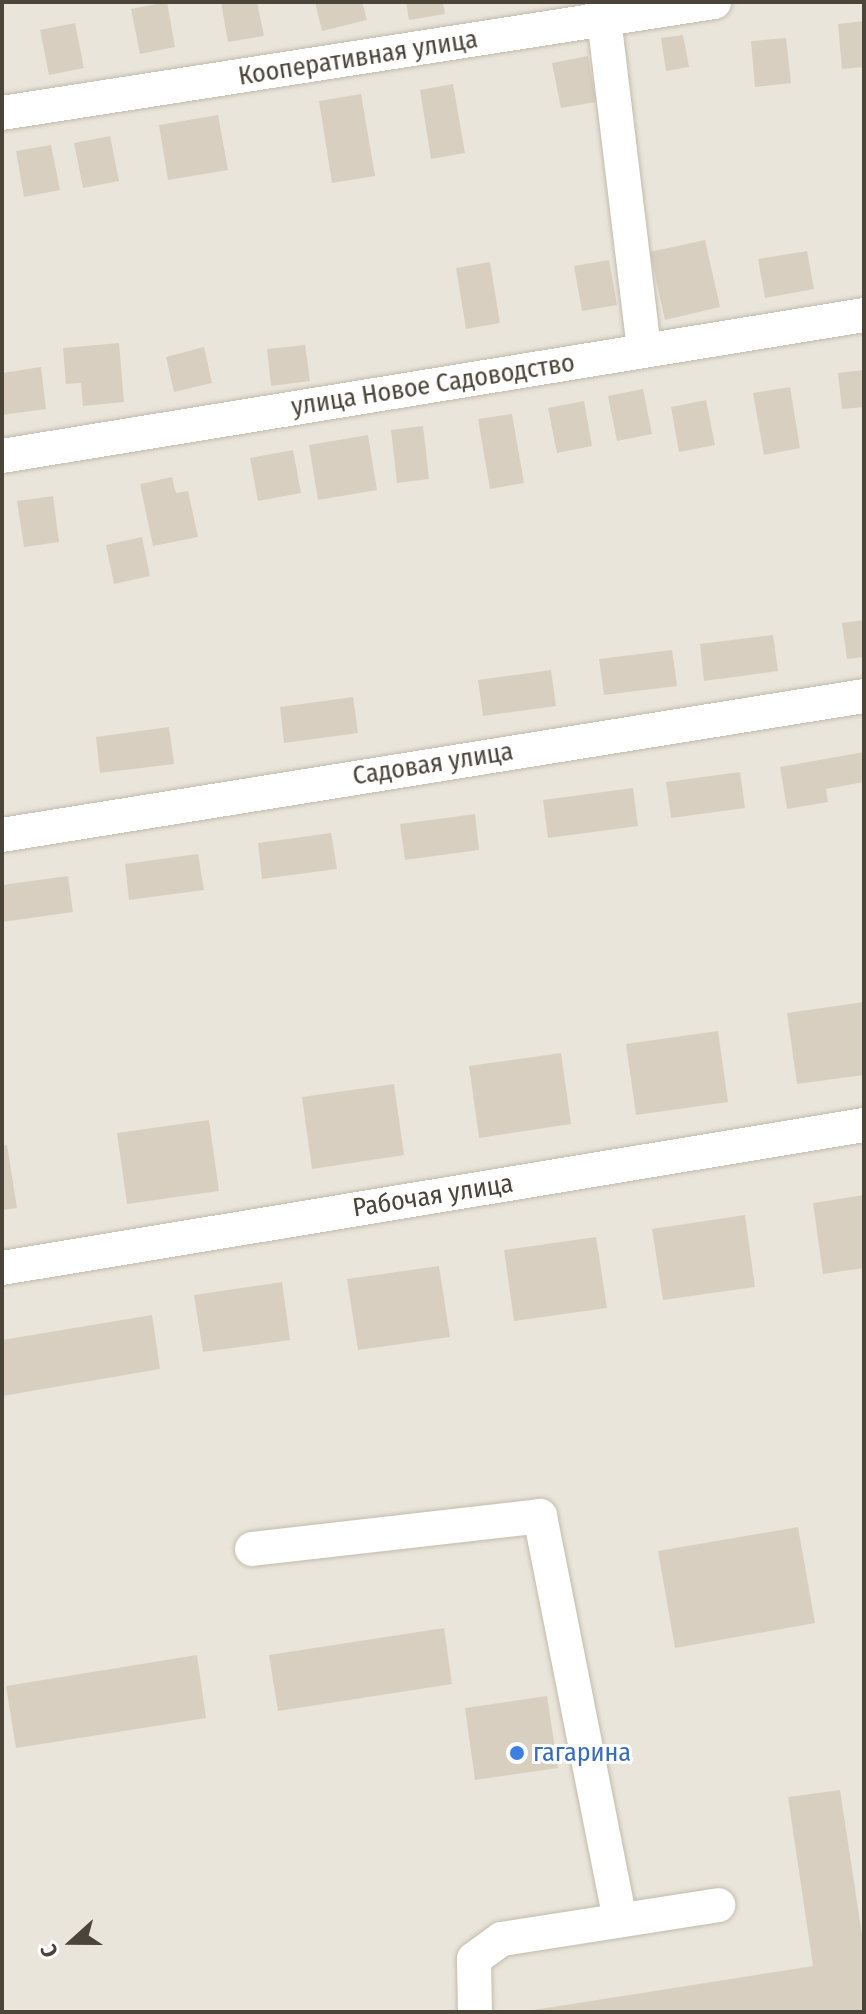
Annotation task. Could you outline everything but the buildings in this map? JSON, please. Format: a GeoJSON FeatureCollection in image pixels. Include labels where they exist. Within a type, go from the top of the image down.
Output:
{"type":"FeatureCollection","features":[{"type":"Feature","properties":{"kind":"street","name":"Кооперативная улица"},"geometry":{"type":"LineString","coordinates":[[2,113],[603,11],[714,2]]}},
{"type":"Feature","properties":{"kind":"street"},"geometry":{"type":"LineString","coordinates":[[603,11],[644,350]]}},
{"type":"Feature","properties":{"kind":"street","name":"улица Новое Садоводство"},"geometry":{"type":"LineString","coordinates":[[2,456],[864,315]]}},
{"type":"Feature","properties":{"kind":"street","name":"Садовая улица"},"geometry":{"type":"LineString","coordinates":[[2,835],[864,696]]}},
{"type":"Feature","properties":{"kind":"street","name":"Рабочая улица"},"geometry":{"type":"LineString","coordinates":[[2,1268],[864,1125]]}},
{"type":"Feature","properties":{"kind":"street"},"geometry":{"type":"LineString","coordinates":[[252,1549],[540,1516],[620,1920]]}},
{"type":"Feature","properties":{"kind":"street"},"geometry":{"type":"LineString","coordinates":[[475,2012],[474,1959],[484,1948],[502,1939],[718,1905]]}},
{"type":"Feature","properties":{"kind":"shaded area"},"geometry":{"type":"Polygon","coordinates":[[[2,2],[864,2],[864,2012],[2,2012],[2,2]]]}},
{"type":"Feature","properties":{"kind":"place","name":"гагарина"},"geometry":{"type":"Point","coordinates":[517,1753]}}]}
